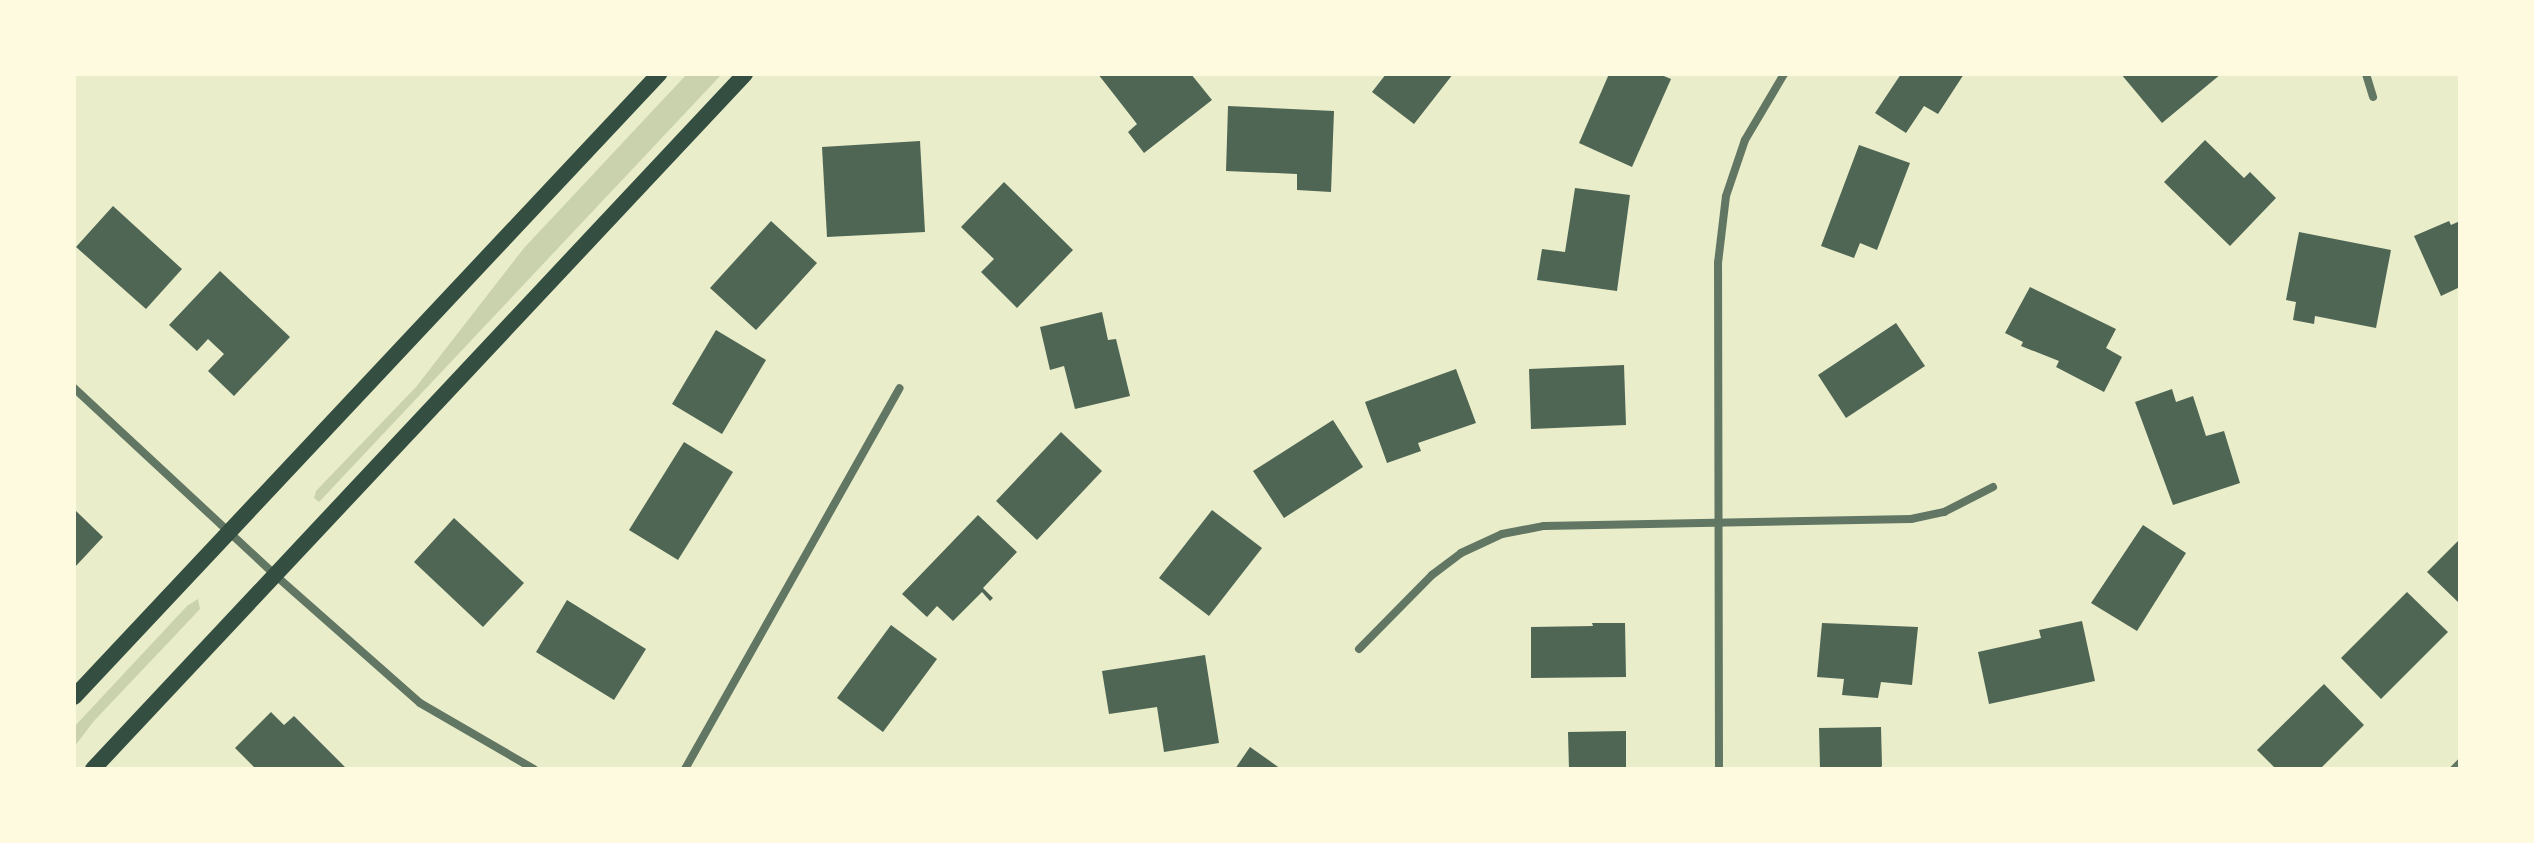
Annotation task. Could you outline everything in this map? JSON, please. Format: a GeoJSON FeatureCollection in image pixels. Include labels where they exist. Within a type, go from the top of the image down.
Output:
{"type":"FeatureCollection","features":[{"type":"Feature","properties":{"kind":"main road"},"geometry":{"type":"LineString","coordinates":[[74,697],[659,74]]}},
{"type":"Feature","properties":{"kind":"main road"},"geometry":{"type":"LineString","coordinates":[[93,769],[745,74]]}},
{"type":"Feature","properties":{"kind":"street"},"geometry":{"type":"LineString","coordinates":[[1719,769],[1716,524],[1718,263],[1726,196],[1745,140],[1784,74]]}},
{"type":"Feature","properties":{"kind":"street"},"geometry":{"type":"LineString","coordinates":[[2366,74],[2373,97]]}},
{"type":"Feature","properties":{"kind":"street"},"geometry":{"type":"LineString","coordinates":[[74,388],[275,575],[420,703],[534,769]]}},
{"type":"Feature","properties":{"kind":"street"},"geometry":{"type":"LineString","coordinates":[[685,769],[900,388]]}},
{"type":"Feature","properties":{"kind":"street"},"geometry":{"type":"LineString","coordinates":[[1359,649],[1432,575],[1461,553],[1502,534],[1544,526],[1911,519],[1944,512],[1993,487]]}},
{"type":"Feature","properties":{"kind":"street"},"geometry":{"type":"LineString","coordinates":[[2454,769],[2460,763]]}},
{"type":"Feature","properties":{"kind":"green space"},"geometry":{"type":"Polygon","coordinates":[[[687,74],[722,74],[319,502],[314,498],[316,491],[416,387],[524,248],[687,74]]]}},
{"type":"Feature","properties":{"kind":"green space"},"geometry":{"type":"Polygon","coordinates":[[[198,599],[200,609],[94,721],[74,747],[74,727],[187,606],[198,599]]]}},
{"type":"Feature","properties":{"kind":"building"},"geometry":{"type":"Polygon","coordinates":[[[1098,74],[1191,74],[1212,100],[1144,153],[1128,132],[1137,124],[1098,74]]]}},
{"type":"Feature","properties":{"kind":"building"},"geometry":{"type":"Polygon","coordinates":[[[1386,74],[1453,74],[1414,124],[1372,92],[1386,74]]]}},
{"type":"Feature","properties":{"kind":"building"},"geometry":{"type":"Polygon","coordinates":[[[1609,74],[1659,74],[1671,79],[1632,167],[1579,143],[1609,74]]]}},
{"type":"Feature","properties":{"kind":"building"},"geometry":{"type":"Polygon","coordinates":[[[1901,74],[1964,74],[1938,114],[1924,106],[1906,133],[1875,113],[1901,74]]]}},
{"type":"Feature","properties":{"kind":"building"},"geometry":{"type":"Polygon","coordinates":[[[2121,74],[2221,74],[2162,123],[2121,74]]]}},
{"type":"Feature","properties":{"kind":"building"},"geometry":{"type":"Polygon","coordinates":[[[1228,106],[1334,111],[1331,192],[1297,190],[1297,174],[1226,171],[1228,106]]]}},
{"type":"Feature","properties":{"kind":"building"},"geometry":{"type":"Polygon","coordinates":[[[2205,140],[2244,178],[2250,172],[2276,198],[2230,246],[2164,182],[2205,140]]]}},
{"type":"Feature","properties":{"kind":"building"},"geometry":{"type":"Polygon","coordinates":[[[920,141],[925,232],[827,237],[822,147],[920,141]]]}},
{"type":"Feature","properties":{"kind":"building"},"geometry":{"type":"Polygon","coordinates":[[[1859,145],[1910,163],[1877,250],[1860,243],[1854,258],[1821,246],[1859,145]]]}},
{"type":"Feature","properties":{"kind":"building"},"geometry":{"type":"Polygon","coordinates":[[[1004,182],[1073,250],[1017,308],[981,272],[994,259],[961,227],[1004,182]]]}},
{"type":"Feature","properties":{"kind":"building"},"geometry":{"type":"Polygon","coordinates":[[[1575,188],[1630,195],[1617,291],[1537,280],[1542,249],[1565,252],[1575,188]]]}},
{"type":"Feature","properties":{"kind":"building"},"geometry":{"type":"Polygon","coordinates":[[[113,206],[182,269],[146,309],[76,247],[113,206]]]}},
{"type":"Feature","properties":{"kind":"building"},"geometry":{"type":"Polygon","coordinates":[[[771,221],[817,263],[756,330],[710,288],[771,221]]]}},
{"type":"Feature","properties":{"kind":"building"},"geometry":{"type":"Polygon","coordinates":[[[2449,221],[2451,225],[2460,221],[2460,287],[2441,296],[2414,236],[2449,221]]]}},
{"type":"Feature","properties":{"kind":"building"},"geometry":{"type":"Polygon","coordinates":[[[2299,232],[2391,250],[2376,328],[2315,316],[2314,324],[2293,320],[2296,302],[2286,300],[2299,232]]]}},
{"type":"Feature","properties":{"kind":"building"},"geometry":{"type":"Polygon","coordinates":[[[220,271],[290,337],[234,396],[208,371],[224,354],[208,339],[197,351],[169,325],[220,271]]]}},
{"type":"Feature","properties":{"kind":"building"},"geometry":{"type":"Polygon","coordinates":[[[2030,287],[2116,329],[2106,348],[2122,357],[2104,392],[2056,367],[2059,361],[2021,346],[2023,342],[2005,333],[2030,287]]]}},
{"type":"Feature","properties":{"kind":"building"},"geometry":{"type":"Polygon","coordinates":[[[1102,312],[1108,340],[1116,339],[1130,396],[1075,409],[1064,366],[1050,370],[1040,327],[1102,312]]]}},
{"type":"Feature","properties":{"kind":"building"},"geometry":{"type":"Polygon","coordinates":[[[1896,323],[1925,366],[1846,418],[1818,375],[1896,323]]]}},
{"type":"Feature","properties":{"kind":"building"},"geometry":{"type":"Polygon","coordinates":[[[716,330],[766,360],[722,434],[672,404],[716,330]]]}},
{"type":"Feature","properties":{"kind":"building"},"geometry":{"type":"Polygon","coordinates":[[[1624,365],[1626,425],[1531,429],[1529,369],[1624,365]]]}},
{"type":"Feature","properties":{"kind":"building"},"geometry":{"type":"Polygon","coordinates":[[[1456,369],[1476,423],[1418,443],[1421,451],[1387,463],[1365,402],[1456,369]]]}},
{"type":"Feature","properties":{"kind":"building"},"geometry":{"type":"Polygon","coordinates":[[[2172,389],[2176,402],[2193,396],[2206,436],[2224,431],[2240,483],[2173,505],[2135,402],[2172,389]]]}},
{"type":"Feature","properties":{"kind":"building"},"geometry":{"type":"Polygon","coordinates":[[[1333,420],[1363,467],[1284,518],[1253,471],[1333,420]]]}},
{"type":"Feature","properties":{"kind":"building"},"geometry":{"type":"Polygon","coordinates":[[[1061,432],[1102,471],[1037,540],[996,501],[1061,432]]]}},
{"type":"Feature","properties":{"kind":"building"},"geometry":{"type":"Polygon","coordinates":[[[684,442],[733,472],[678,560],[629,530],[684,442]]]}},
{"type":"Feature","properties":{"kind":"building"},"geometry":{"type":"Polygon","coordinates":[[[1212,510],[1262,548],[1209,616],[1159,578],[1212,510]]]}},
{"type":"Feature","properties":{"kind":"building"},"geometry":{"type":"Polygon","coordinates":[[[76,511],[103,537],[74,568],[74,513],[76,511]]]}},
{"type":"Feature","properties":{"kind":"building"},"geometry":{"type":"Polygon","coordinates":[[[978,515],[1017,552],[983,588],[993,598],[990,601],[982,592],[953,621],[937,606],[927,617],[902,594],[978,515]]]}},
{"type":"Feature","properties":{"kind":"building"},"geometry":{"type":"Polygon","coordinates":[[[454,518],[524,583],[483,627],[414,562],[454,518]]]}},
{"type":"Feature","properties":{"kind":"building"},"geometry":{"type":"Polygon","coordinates":[[[2143,525],[2186,553],[2137,631],[2091,603],[2143,525]]]}},
{"type":"Feature","properties":{"kind":"building"},"geometry":{"type":"Polygon","coordinates":[[[2460,539],[2460,604],[2427,572],[2460,539]]]}},
{"type":"Feature","properties":{"kind":"building"},"geometry":{"type":"Polygon","coordinates":[[[2407,592],[2448,632],[2381,699],[2341,658],[2407,592]]]}},
{"type":"Feature","properties":{"kind":"building"},"geometry":{"type":"Polygon","coordinates":[[[567,600],[646,649],[614,700],[536,652],[567,600]]]}},
{"type":"Feature","properties":{"kind":"building"},"geometry":{"type":"Polygon","coordinates":[[[2082,621],[2095,681],[1989,704],[1978,652],[2041,638],[2039,630],[2082,621]]]}},
{"type":"Feature","properties":{"kind":"building"},"geometry":{"type":"Polygon","coordinates":[[[1592,623],[1625,623],[1626,677],[1531,678],[1531,627],[1593,626],[1592,623]]]}},
{"type":"Feature","properties":{"kind":"building"},"geometry":{"type":"Polygon","coordinates":[[[1822,623],[1918,627],[1912,685],[1881,682],[1878,698],[1842,695],[1844,679],[1817,677],[1822,623]]]}},
{"type":"Feature","properties":{"kind":"building"},"geometry":{"type":"Polygon","coordinates":[[[891,625],[937,659],[883,732],[837,698],[891,625]]]}},
{"type":"Feature","properties":{"kind":"building"},"geometry":{"type":"Polygon","coordinates":[[[1205,655],[1219,743],[1164,752],[1157,707],[1109,714],[1102,671],[1205,655]]]}},
{"type":"Feature","properties":{"kind":"building"},"geometry":{"type":"Polygon","coordinates":[[[2324,684],[2364,725],[2320,769],[2276,769],[2257,750],[2324,684]]]}},
{"type":"Feature","properties":{"kind":"building"},"geometry":{"type":"Polygon","coordinates":[[[271,712],[284,725],[294,716],[347,769],[256,769],[235,748],[271,712]]]}},
{"type":"Feature","properties":{"kind":"building"},"geometry":{"type":"Polygon","coordinates":[[[1881,727],[1882,766],[1879,769],[1820,769],[1819,728],[1881,727]]]}},
{"type":"Feature","properties":{"kind":"building"},"geometry":{"type":"Polygon","coordinates":[[[1626,731],[1626,769],[1569,769],[1568,732],[1626,731]]]}},
{"type":"Feature","properties":{"kind":"building"},"geometry":{"type":"Polygon","coordinates":[[[1250,747],[1281,769],[1235,769],[1250,747]]]}}]}
